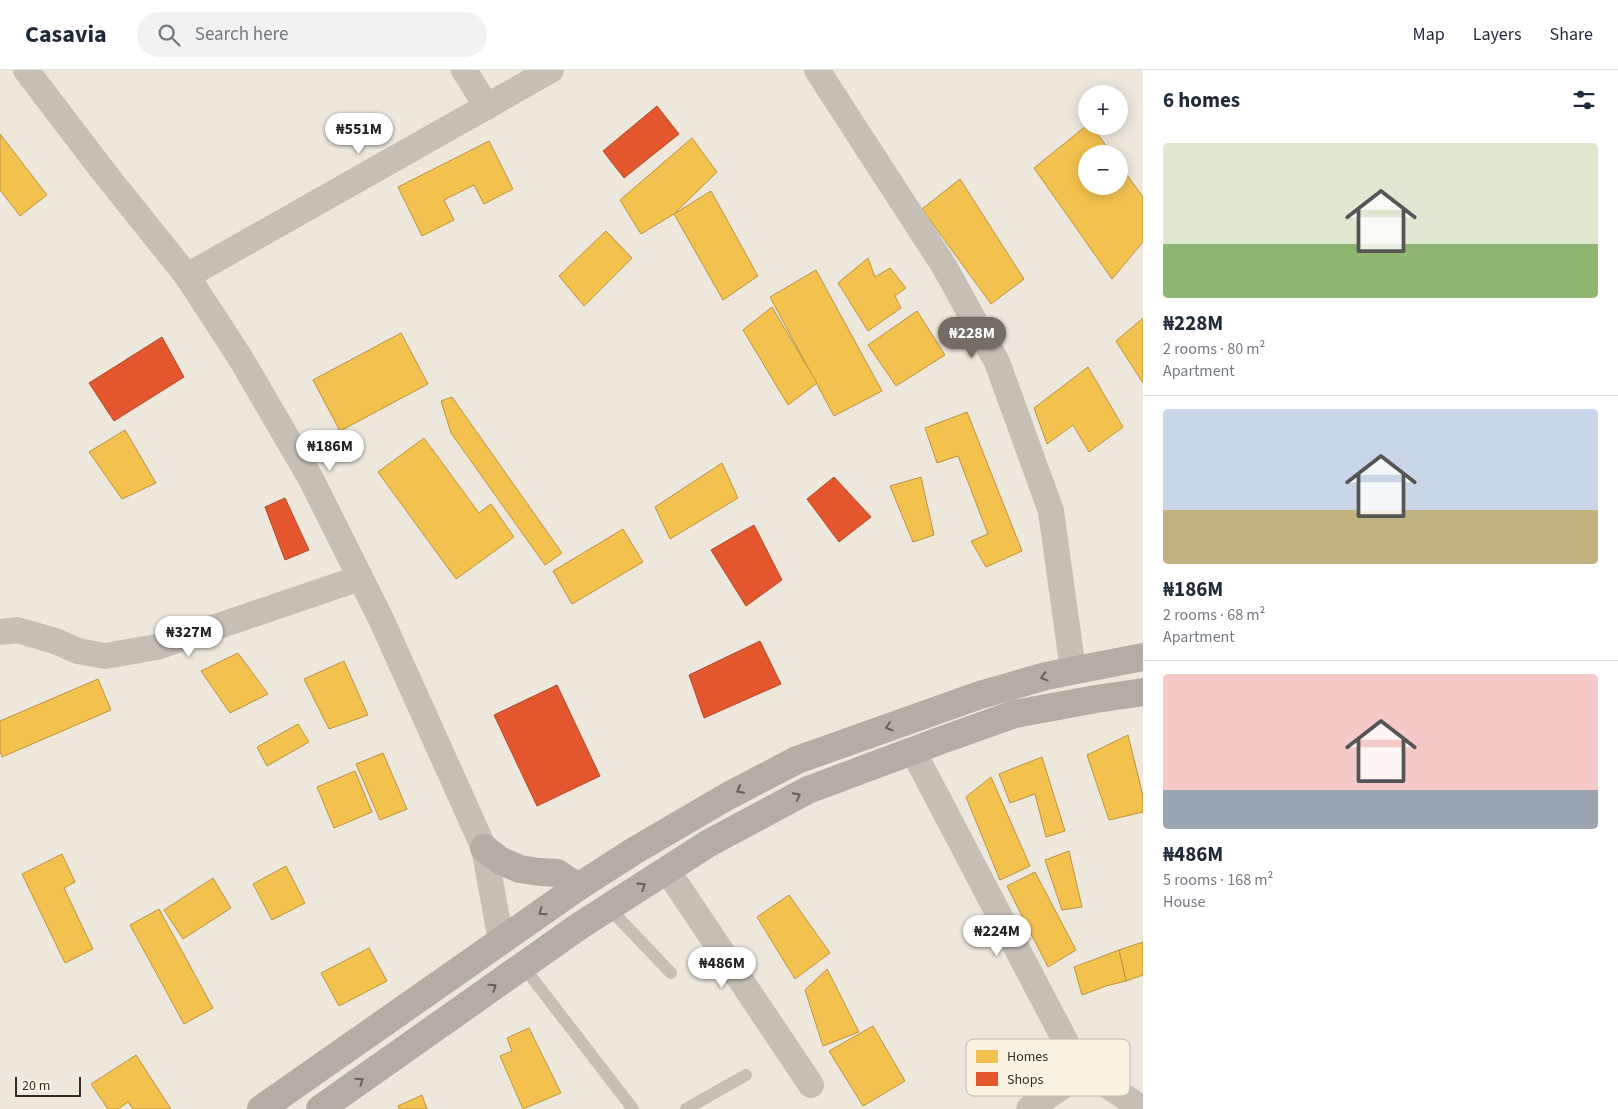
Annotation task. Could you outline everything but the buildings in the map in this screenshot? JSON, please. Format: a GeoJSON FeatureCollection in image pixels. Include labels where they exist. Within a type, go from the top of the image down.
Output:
{"type":"FeatureCollection","features":[{"type":"Feature","properties":{"kind":"main road"},"geometry":{"type":"LineString","coordinates":[[261,1109],[578,887],[634,851],[728,796],[796,760],[980,695],[1046,676],[1143,657]]}},
{"type":"Feature","properties":{"kind":"main road"},"geometry":{"type":"LineString","coordinates":[[320,1109],[608,907],[709,844],[808,790],[1015,714],[1143,692]]}},
{"type":"Feature","properties":{"kind":"main road"},"geometry":{"type":"LineString","coordinates":[[484,848],[501,861],[540,872],[556,873],[578,887]]}},
{"type":"Feature","properties":{"kind":"street"},"geometry":{"type":"LineString","coordinates":[[26,70],[103,171],[187,276],[241,359],[311,479],[381,619],[484,848],[501,941]]}},
{"type":"Feature","properties":{"kind":"street"},"geometry":{"type":"LineString","coordinates":[[464,70],[487,107]]}},
{"type":"Feature","properties":{"kind":"street"},"geometry":{"type":"LineString","coordinates":[[187,276],[551,70]]}},
{"type":"Feature","properties":{"kind":"street"},"geometry":{"type":"LineString","coordinates":[[817,70],[944,266],[997,362],[1051,511],[1074,670]]}},
{"type":"Feature","properties":{"kind":"street"},"geometry":{"type":"LineString","coordinates":[[0,632],[17,630],[55,641],[78,651],[105,656],[157,647],[360,578]]}},
{"type":"Feature","properties":{"kind":"street"},"geometry":{"type":"LineString","coordinates":[[913,751],[1064,1039]]}},
{"type":"Feature","properties":{"kind":"street"},"geometry":{"type":"LineString","coordinates":[[667,870],[811,1085]]}},
{"type":"Feature","properties":{"kind":"street"},"geometry":{"type":"LineString","coordinates":[[1029,1109],[1048,1096]]}},
{"type":"Feature","properties":{"kind":"street"},"geometry":{"type":"LineString","coordinates":[[1124,1096],[1143,1109]]}},
{"type":"Feature","properties":{"kind":"lane"},"geometry":{"type":"LineString","coordinates":[[608,907],[671,973]]}},
{"type":"Feature","properties":{"kind":"lane"},"geometry":{"type":"LineString","coordinates":[[523,966],[633,1109]]}},
{"type":"Feature","properties":{"kind":"lane"},"geometry":{"type":"LineString","coordinates":[[686,1109],[746,1076]]}}]}
